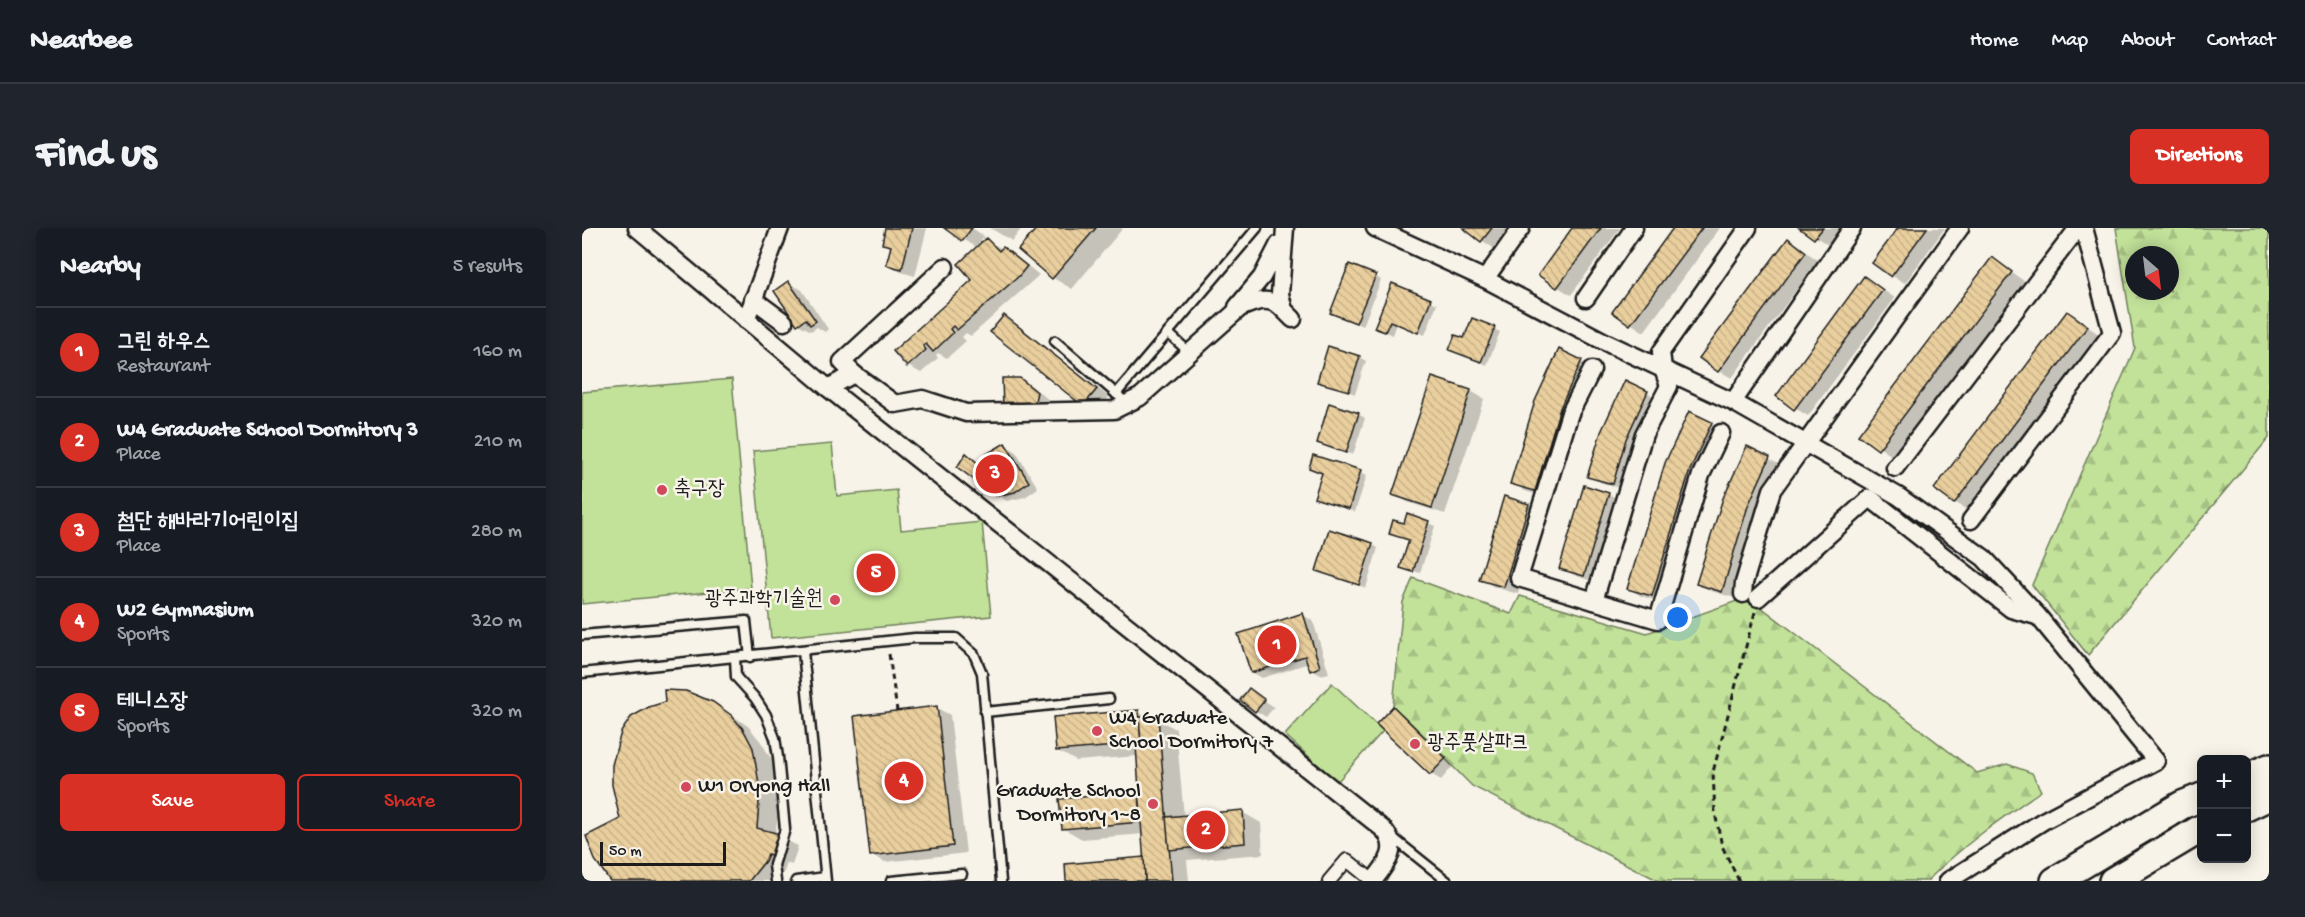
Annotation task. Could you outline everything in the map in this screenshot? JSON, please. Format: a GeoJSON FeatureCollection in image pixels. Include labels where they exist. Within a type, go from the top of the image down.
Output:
{"type":"FeatureCollection","features":[{"type":"Feature","properties":{"kind":"highway"},"geometry":{"type":"LineString","coordinates":[[2251,776],[2269,768]]}},
{"type":"Feature","properties":{"kind":"highway"},"geometry":{"type":"LineString","coordinates":[[2251,805],[2269,796]]}},
{"type":"Feature","properties":{"kind":"highway"},"geometry":{"type":"LineString","coordinates":[[2055,881],[2182,805],[2197,799]]}},
{"type":"Feature","properties":{"kind":"highway"},"geometry":{"type":"LineString","coordinates":[[2113,881],[2197,831]]}},
{"type":"Feature","properties":{"kind":"street"},"geometry":{"type":"LineString","coordinates":[[637,228],[828,388],[1387,833],[1392,850],[1390,860],[1373,881],[1347,860],[1329,881]]}},
{"type":"Feature","properties":{"kind":"street"},"geometry":{"type":"LineString","coordinates":[[746,320],[780,228]]}},
{"type":"Feature","properties":{"kind":"street"},"geometry":{"type":"LineString","coordinates":[[1375,228],[1485,279],[1605,342],[1733,402],[1806,442],[1898,496],[1974,549],[2038,616],[2156,761],[2043,821],[1948,881]]}},
{"type":"Feature","properties":{"kind":"street"},"geometry":{"type":"LineString","coordinates":[[1485,279],[1521,228]]}},
{"type":"Feature","properties":{"kind":"street"},"geometry":{"type":"LineString","coordinates":[[1586,298],[1634,228]]}},
{"type":"Feature","properties":{"kind":"street"},"geometry":{"type":"LineString","coordinates":[[1594,601],[1644,434],[1669,387],[1662,369],[1661,352],[1748,228]]}},
{"type":"Feature","properties":{"kind":"street"},"geometry":{"type":"LineString","coordinates":[[1733,402],[1852,228]]}},
{"type":"Feature","properties":{"kind":"street"},"geometry":{"type":"LineString","coordinates":[[1960,228],[1772,490],[1744,583],[1751,596],[1870,498],[2011,609],[2038,616]]}},
{"type":"Feature","properties":{"kind":"street"},"geometry":{"type":"LineString","coordinates":[[1895,468],[2078,228]]}},
{"type":"Feature","properties":{"kind":"street"},"geometry":{"type":"LineString","coordinates":[[1971,520],[2112,333],[2084,228]]}},
{"type":"Feature","properties":{"kind":"street"},"geometry":{"type":"LineString","coordinates":[[945,267],[842,362],[854,374],[895,404],[923,399],[966,413],[1114,410],[1122,399],[1140,397],[1233,312],[1273,261],[1284,232]]}},
{"type":"Feature","properties":{"kind":"street"},"geometry":{"type":"LineString","coordinates":[[1233,312],[1248,304],[1263,301],[1278,303],[1289,315],[1280,294],[1284,232]]}},
{"type":"Feature","properties":{"kind":"street"},"geometry":{"type":"LineString","coordinates":[[753,298],[784,322]]}},
{"type":"Feature","properties":{"kind":"street"},"geometry":{"type":"LineString","coordinates":[[1592,370],[1570,413],[1519,578],[1658,620],[1701,475],[1721,433]]}},
{"type":"Feature","properties":{"kind":"street"},"geometry":{"type":"LineString","coordinates":[[828,388],[854,374]]}},
{"type":"Feature","properties":{"kind":"lane"},"geometry":{"type":"LineString","coordinates":[[1055,341],[1122,399],[1168,333],[1257,228]]}},
{"type":"Feature","properties":{"kind":"lane"},"geometry":{"type":"LineString","coordinates":[[1168,333],[1189,352]]}},
{"type":"Feature","properties":{"kind":"lane"},"geometry":{"type":"LineString","coordinates":[[582,635],[747,621],[750,657]]}},
{"type":"Feature","properties":{"kind":"lane"},"geometry":{"type":"LineString","coordinates":[[582,673],[915,638],[956,638],[974,654],[982,673],[1001,881]]}},
{"type":"Feature","properties":{"kind":"lane"},"geometry":{"type":"LineString","coordinates":[[796,881],[825,879],[803,651]]}},
{"type":"Feature","properties":{"kind":"lane"},"geometry":{"type":"LineString","coordinates":[[735,658],[736,677],[755,698],[766,715],[775,738],[785,829],[774,865],[776,881]]}},
{"type":"Feature","properties":{"kind":"lane"},"geometry":{"type":"LineString","coordinates":[[985,712],[1109,699]]}},
{"type":"Feature","properties":{"kind":"lane"},"geometry":{"type":"LineString","coordinates":[[1387,833],[1447,881]]}},
{"type":"Feature","properties":{"kind":"lane"},"geometry":{"type":"LineString","coordinates":[[891,881],[962,874]]}},
{"type":"Feature","properties":{"kind":"path"},"geometry":{"type":"LineString","coordinates":[[1739,881],[1722,846],[1715,813],[1713,772],[1751,596]]}},
{"type":"Feature","properties":{"kind":"path"},"geometry":{"type":"LineString","coordinates":[[889,654],[897,711]]}},
{"type":"Feature","properties":{"kind":"green space"},"geometry":{"type":"Polygon","coordinates":[[[2116,228],[2269,228],[2269,438],[2088,655],[2032,585],[2135,348],[2127,300],[2179,300],[2179,246],[2125,246],[2125,285],[2116,228]]]}},
{"type":"Feature","properties":{"kind":"green space","name":"축구장"},"geometry":{"type":"Polygon","coordinates":[[[732,379],[751,588],[582,604],[582,392],[732,379]]]}},
{"type":"Feature","properties":{"kind":"green space"},"geometry":{"type":"Polygon","coordinates":[[[832,444],[837,496],[897,490],[901,530],[982,522],[991,616],[771,638],[753,451],[832,444]]]}},
{"type":"Feature","properties":{"kind":"green space"},"geometry":{"type":"Polygon","coordinates":[[[1413,578],[1511,614],[1520,596],[1647,633],[1748,597],[1977,773],[2007,764],[2032,773],[2041,791],[1982,833],[1927,881],[1659,881],[1472,786],[1393,706],[1403,602],[1413,578]]]}},
{"type":"Feature","properties":{"kind":"green space"},"geometry":{"type":"Polygon","coordinates":[[[1332,683],[1383,731],[1337,782],[1285,735],[1332,683]]]}},
{"type":"Feature","properties":{"kind":"building"},"geometry":{"type":"Polygon","coordinates":[[[885,228],[912,228],[902,269],[886,265],[891,246],[882,244],[885,228]]]}},
{"type":"Feature","properties":{"kind":"building"},"geometry":{"type":"Polygon","coordinates":[[[944,228],[972,228],[962,241],[944,228]]]}},
{"type":"Feature","properties":{"kind":"building"},"geometry":{"type":"Polygon","coordinates":[[[1037,228],[1096,228],[1052,279],[1018,250],[1037,228]]]}},
{"type":"Feature","properties":{"kind":"building"},"geometry":{"type":"Polygon","coordinates":[[[1463,228],[1492,228],[1481,242],[1463,228]]]}},
{"type":"Feature","properties":{"kind":"building"},"geometry":{"type":"Polygon","coordinates":[[[1572,228],[1601,228],[1557,288],[1538,275],[1572,228]]]}},
{"type":"Feature","properties":{"kind":"building"},"geometry":{"type":"Polygon","coordinates":[[[1673,228],[1702,228],[1630,325],[1612,312],[1673,228]]]}},
{"type":"Feature","properties":{"kind":"building"},"geometry":{"type":"Polygon","coordinates":[[[1799,228],[1823,228],[1814,239],[1799,228]]]}},
{"type":"Feature","properties":{"kind":"building"},"geometry":{"type":"Polygon","coordinates":[[[1898,228],[1927,228],[1891,277],[1872,263],[1898,228]]]}},
{"type":"Feature","properties":{"kind":"building"},"geometry":{"type":"Polygon","coordinates":[[[986,238],[999,251],[1003,247],[1027,266],[1019,276],[957,330],[953,326],[950,329],[953,333],[933,352],[926,344],[923,346],[926,350],[907,367],[893,351],[972,280],[958,264],[986,238]]]}},
{"type":"Feature","properties":{"kind":"building"},"geometry":{"type":"Polygon","coordinates":[[[1788,238],[1806,252],[1718,372],[1699,358],[1788,238]]]}},
{"type":"Feature","properties":{"kind":"building"},"geometry":{"type":"Polygon","coordinates":[[[1992,257],[2012,272],[1878,450],[1858,435],[1992,257]]]}},
{"type":"Feature","properties":{"kind":"building"},"geometry":{"type":"Polygon","coordinates":[[[1349,264],[1376,275],[1356,323],[1330,313],[1349,264]]]}},
{"type":"Feature","properties":{"kind":"building"},"geometry":{"type":"Polygon","coordinates":[[[1864,276],[1883,290],[1794,410],[1776,396],[1864,276]]]}},
{"type":"Feature","properties":{"kind":"building"},"geometry":{"type":"Polygon","coordinates":[[[788,281],[816,321],[810,325],[806,319],[797,325],[774,291],[788,281]]]}},
{"type":"Feature","properties":{"kind":"building"},"geometry":{"type":"Polygon","coordinates":[[[1392,283],[1431,299],[1418,333],[1390,321],[1385,332],[1374,328],[1392,283]]]}},
{"type":"Feature","properties":{"kind":"building"},"geometry":{"type":"Polygon","coordinates":[[[2067,311],[2088,326],[1954,504],[1934,489],[2067,311]]]}},
{"type":"Feature","properties":{"kind":"building"},"geometry":{"type":"Polygon","coordinates":[[[1004,315],[1097,389],[1083,406],[990,332],[1004,315]]]}},
{"type":"Feature","properties":{"kind":"building"},"geometry":{"type":"Polygon","coordinates":[[[1472,318],[1495,327],[1481,362],[1449,350],[1455,335],[1464,338],[1472,318]]]}},
{"type":"Feature","properties":{"kind":"building"},"geometry":{"type":"Polygon","coordinates":[[[1328,346],[1360,356],[1349,391],[1317,382],[1328,346]]]}},
{"type":"Feature","properties":{"kind":"building"},"geometry":{"type":"Polygon","coordinates":[[[1559,349],[1582,360],[1560,408],[1535,491],[1510,484],[1535,401],[1559,349]]]}},
{"type":"Feature","properties":{"kind":"building"},"geometry":{"type":"Polygon","coordinates":[[[1432,377],[1471,390],[1432,508],[1392,495],[1432,377]]]}},
{"type":"Feature","properties":{"kind":"building"},"geometry":{"type":"Polygon","coordinates":[[[1002,378],[1020,378],[1037,392],[1034,406],[1003,408],[1002,378]]]}},
{"type":"Feature","properties":{"kind":"building"},"geometry":{"type":"Polygon","coordinates":[[[1625,380],[1648,391],[1626,439],[1613,484],[1587,477],[1601,432],[1625,380]]]}},
{"type":"Feature","properties":{"kind":"building"},"geometry":{"type":"Polygon","coordinates":[[[1329,403],[1359,413],[1346,453],[1317,443],[1329,403]]]}},
{"type":"Feature","properties":{"kind":"building"},"geometry":{"type":"Polygon","coordinates":[[[1689,411],[1712,422],[1690,470],[1652,596],[1627,589],[1665,463],[1689,411]]]}},
{"type":"Feature","properties":{"kind":"building"},"geometry":{"type":"Polygon","coordinates":[[[1005,443],[1029,482],[1015,492],[996,496],[957,467],[966,453],[980,465],[989,460],[985,455],[1005,443]]]}},
{"type":"Feature","properties":{"kind":"building"},"geometry":{"type":"Polygon","coordinates":[[[1747,446],[1770,457],[1748,506],[1722,592],[1696,584],[1723,498],[1747,446]]]}},
{"type":"Feature","properties":{"kind":"building"},"geometry":{"type":"Polygon","coordinates":[[[1313,455],[1361,470],[1349,509],[1314,498],[1322,473],[1309,468],[1313,455]]]}},
{"type":"Feature","properties":{"kind":"building"},"geometry":{"type":"Polygon","coordinates":[[[1584,485],[1609,493],[1584,576],[1559,569],[1584,485]]]}},
{"type":"Feature","properties":{"kind":"building"},"geometry":{"type":"Polygon","coordinates":[[[1504,496],[1529,504],[1504,587],[1479,580],[1504,496]]]}},
{"type":"Feature","properties":{"kind":"building"},"geometry":{"type":"Polygon","coordinates":[[[1407,513],[1429,521],[1413,572],[1400,568],[1409,540],[1389,534],[1393,520],[1404,523],[1407,513]]]}},
{"type":"Feature","properties":{"kind":"building"},"geometry":{"type":"Polygon","coordinates":[[[1329,529],[1373,543],[1359,585],[1316,571],[1329,529]]]}},
{"type":"Feature","properties":{"kind":"building"},"geometry":{"type":"Polygon","coordinates":[[[1303,613],[1320,667],[1310,671],[1305,656],[1251,673],[1238,634],[1303,613]]]}},
{"type":"Feature","properties":{"kind":"building"},"geometry":{"type":"Polygon","coordinates":[[[1249,688],[1265,700],[1255,712],[1240,700],[1249,688]]]}},
{"type":"Feature","properties":{"kind":"building","name":"W1 Oryong Hall"},"geometry":{"type":"Polygon","coordinates":[[[664,690],[686,691],[713,702],[731,715],[743,729],[753,748],[760,790],[757,828],[780,834],[773,856],[768,854],[749,881],[610,881],[595,860],[586,836],[620,819],[612,785],[612,765],[621,732],[631,717],[649,707],[665,702],[664,690]]]}},
{"type":"Feature","properties":{"kind":"building"},"geometry":{"type":"Polygon","coordinates":[[[937,706],[953,846],[870,856],[854,716],[937,706]]]}},
{"type":"Feature","properties":{"kind":"building","name":"광주풋살파크"},"geometry":{"type":"Polygon","coordinates":[[[1393,706],[1446,758],[1430,775],[1376,724],[1393,706]]]}},
{"type":"Feature","properties":{"kind":"building","name":"W4 Graduate School Dormitory 7"},"geometry":{"type":"Polygon","coordinates":[[[1139,710],[1141,744],[1056,751],[1053,717],[1139,710]]]}},
{"type":"Feature","properties":{"kind":"building","name":"Graduate School Dormitory 1~8"},"geometry":{"type":"Polygon","coordinates":[[[1139,717],[1158,717],[1172,881],[1145,881],[1136,745],[1141,744],[1139,717]]]}},
{"type":"Feature","properties":{"kind":"building"},"geometry":{"type":"Polygon","coordinates":[[[1139,792],[1141,822],[1062,829],[1059,799],[1139,792]]]}},
{"type":"Feature","properties":{"kind":"building"},"geometry":{"type":"Polygon","coordinates":[[[1243,810],[1245,843],[1169,850],[1166,817],[1243,810]]]}},
{"type":"Feature","properties":{"kind":"building"},"geometry":{"type":"Polygon","coordinates":[[[1144,857],[1145,881],[1066,881],[1065,864],[1144,857]]]}},
{"type":"Feature","properties":{"kind":"place","name":"첨단 해바라기어린이집"},"geometry":{"type":"Point","coordinates":[995,474]}},
{"type":"Feature","properties":{"kind":"place","name":"축구장"},"geometry":{"type":"Point","coordinates":[662,490]}},
{"type":"Feature","properties":{"kind":"place","name":"테니스장"},"geometry":{"type":"Point","coordinates":[876,573]}},
{"type":"Feature","properties":{"kind":"place","name":"광주과학기술원"},"geometry":{"type":"Point","coordinates":[835,600]}},
{"type":"Feature","properties":{"kind":"place","name":"그린 하우스"},"geometry":{"type":"Point","coordinates":[1277,645]}},
{"type":"Feature","properties":{"kind":"place","name":"W4 Graduate School Dormitory 7"},"geometry":{"type":"Point","coordinates":[1097,731]}},
{"type":"Feature","properties":{"kind":"place","name":"광주풋살파크"},"geometry":{"type":"Point","coordinates":[1415,744]}},
{"type":"Feature","properties":{"kind":"place","name":"W2 Gymnasium"},"geometry":{"type":"Point","coordinates":[904,781]}},
{"type":"Feature","properties":{"kind":"place","name":"W1 Oryong Hall"},"geometry":{"type":"Point","coordinates":[686,787]}},
{"type":"Feature","properties":{"kind":"place","name":"Graduate School Dormitory 1~8"},"geometry":{"type":"Point","coordinates":[1153,804]}},
{"type":"Feature","properties":{"kind":"place","name":"W4 Graduate School Dormitory 3"},"geometry":{"type":"Point","coordinates":[1206,830]}}]}
